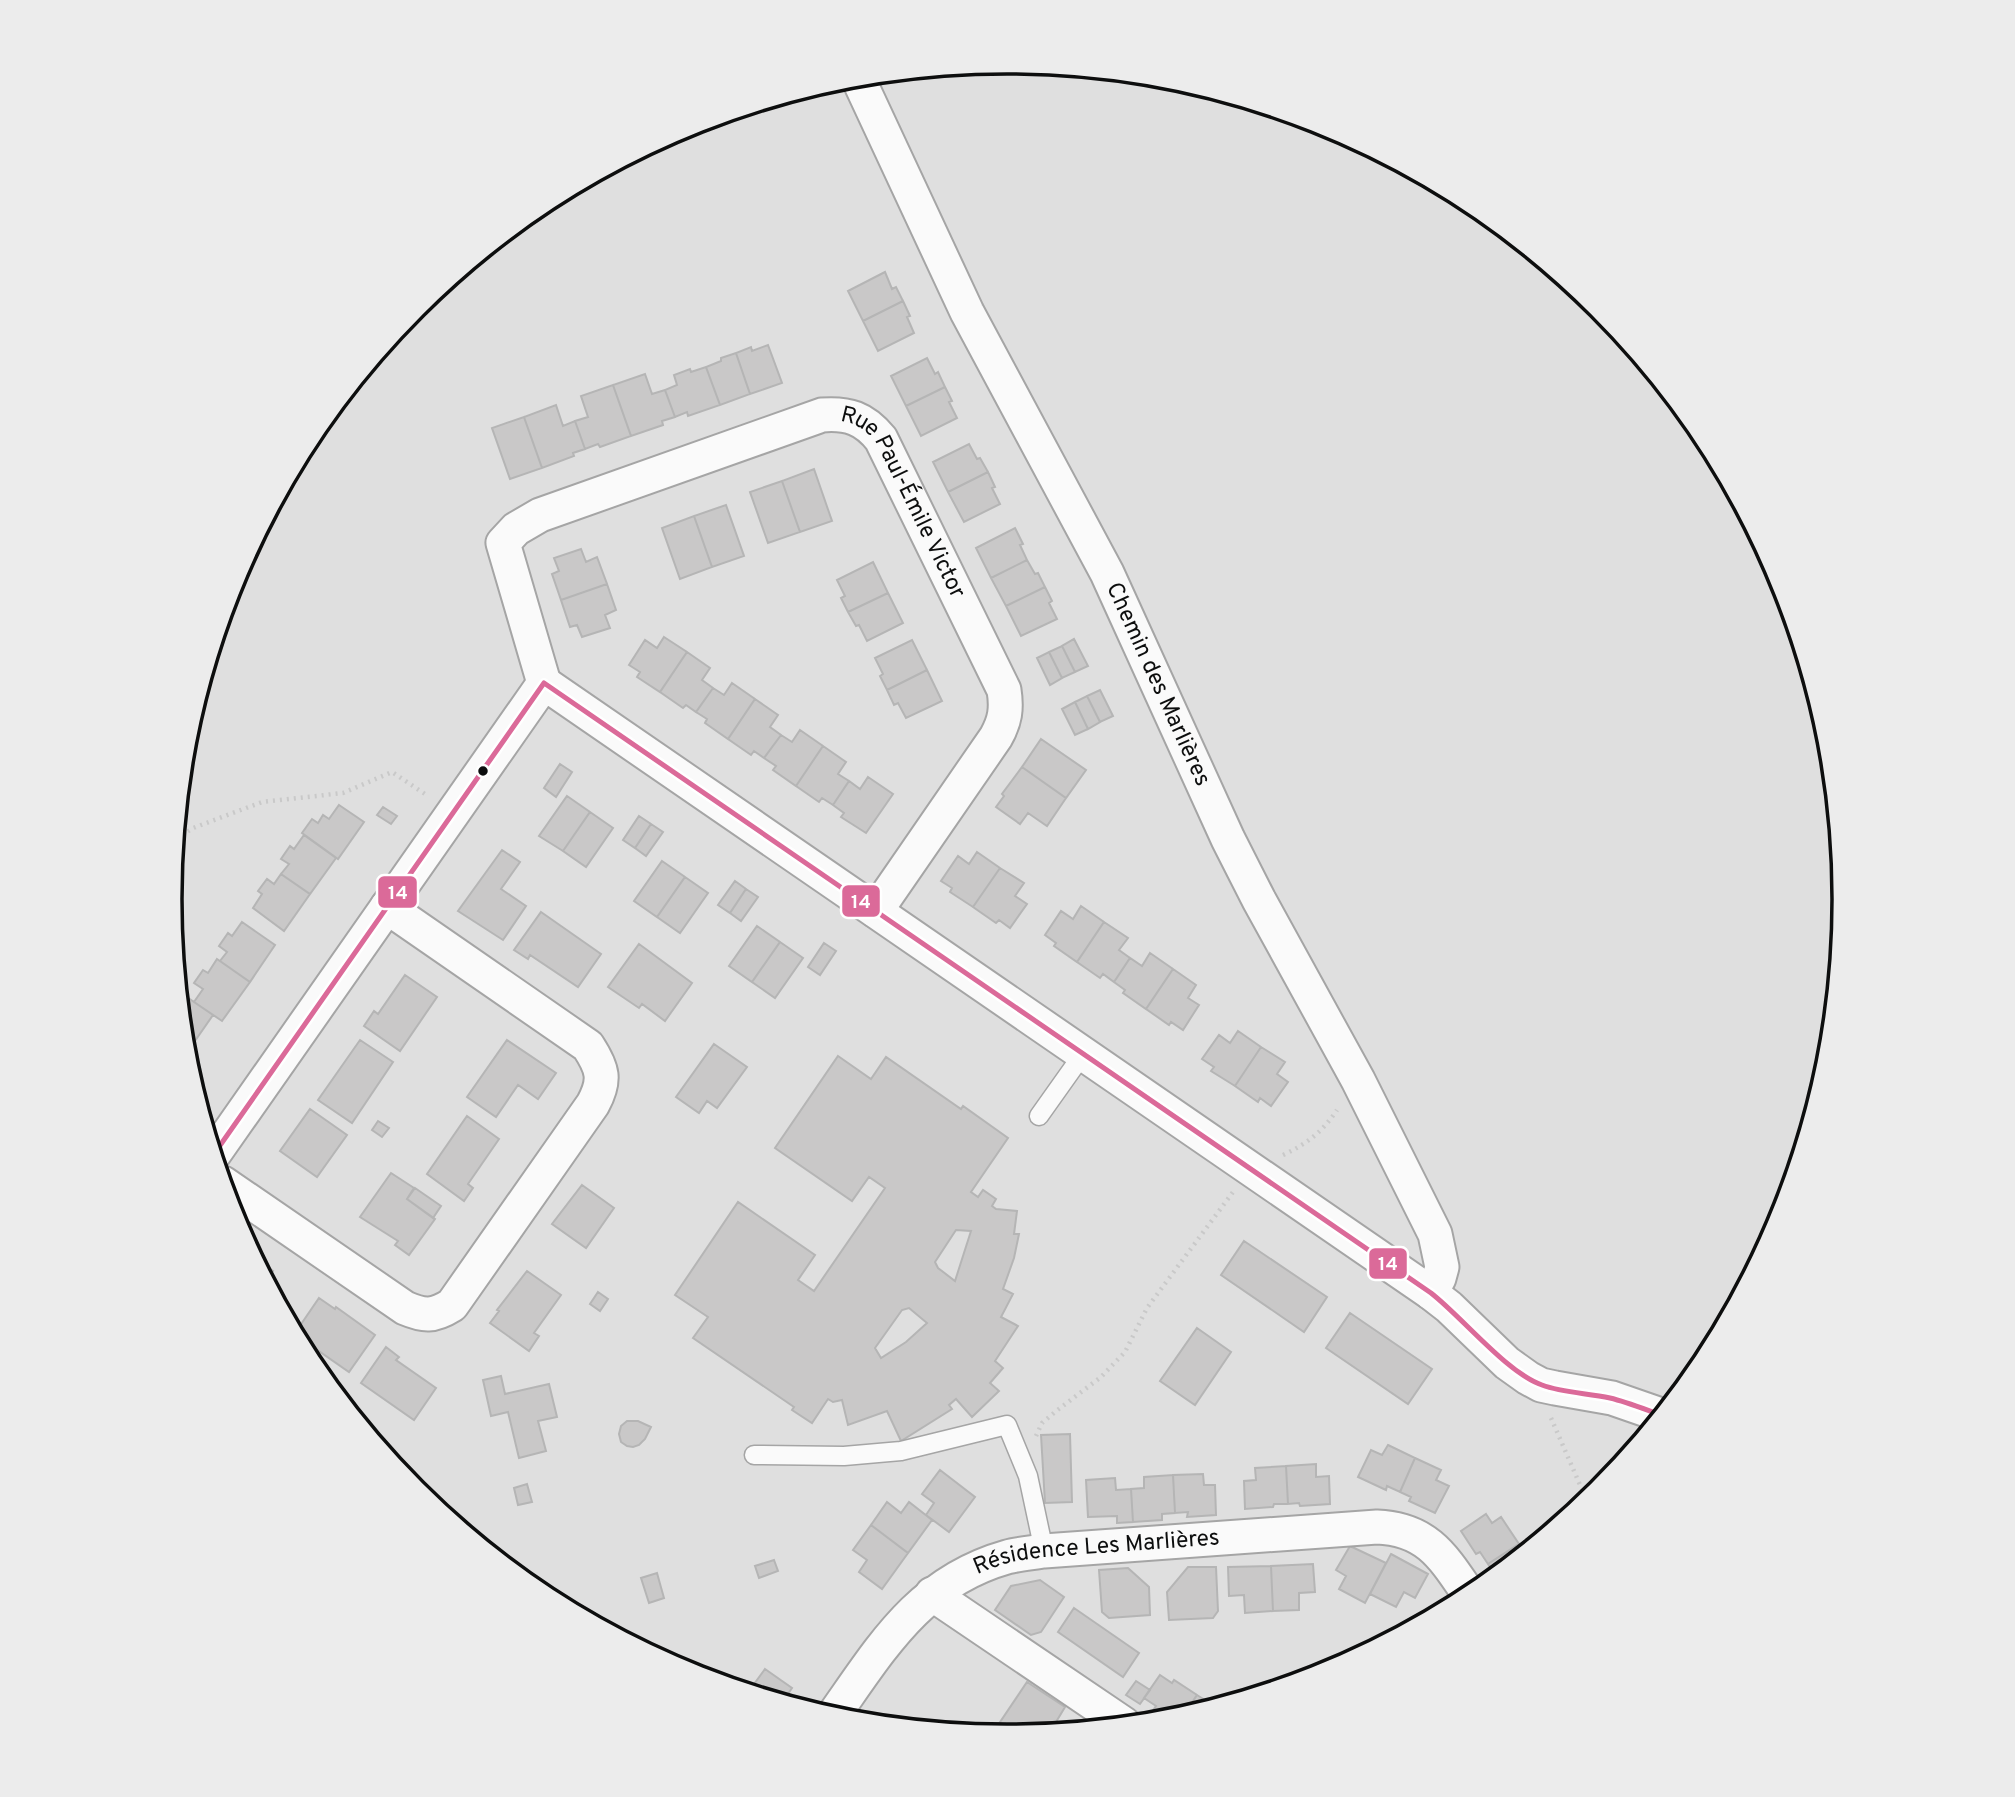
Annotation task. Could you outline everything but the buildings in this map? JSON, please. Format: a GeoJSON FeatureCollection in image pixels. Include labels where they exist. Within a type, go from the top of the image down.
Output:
{"type":"FeatureCollection","features":[{"type":"Feature","properties":{"kind":"street","name":"Chemin des Marlières"},"geometry":{"type":"LineString","coordinates":[[862,87],[967,312],[1107,573],[1228,839],[1358,1080],[1435,1234],[1442,1268],[1431,1293]]}},
{"type":"Feature","properties":{"kind":"street","name":"Rue Paul-Émile Victor"},"geometry":{"type":"LineString","coordinates":[[544,683],[503,543],[516,529],[540,515],[822,415],[839,414],[852,417],[875,431],[961,599],[1004,690],[1006,704],[1003,725],[996,737],[876,911]]}},
{"type":"Feature","properties":{"kind":"street"},"geometry":{"type":"LineString","coordinates":[[220,1145],[544,683],[1431,1293],[1517,1372],[1541,1385],[1612,1398],[1653,1412]]}},
{"type":"Feature","properties":{"kind":"street"},"geometry":{"type":"LineString","coordinates":[[237,1194],[405,1308],[421,1315],[439,1313],[452,1305],[601,1090],[602,1072],[589,1046],[387,907]]}},
{"type":"Feature","properties":{"kind":"street"},"geometry":{"type":"LineString","coordinates":[[1573,1392],[1617,1410],[1641,1426]]}},
{"type":"Feature","properties":{"kind":"street","name":"Résidence Les Marlières"},"geometry":{"type":"LineString","coordinates":[[1113,1716],[932,1594],[950,1581],[1010,1556],[1044,1551],[1363,1528],[1394,1528],[1420,1538],[1443,1556],[1463,1586]]}},
{"type":"Feature","properties":{"kind":"street"},"geometry":{"type":"LineString","coordinates":[[840,1706],[901,1623],[932,1594]]}},
{"type":"Feature","properties":{"kind":"lane"},"geometry":{"type":"LineString","coordinates":[[1039,1116],[1083,1054]]}},
{"type":"Feature","properties":{"kind":"lane"},"geometry":{"type":"LineString","coordinates":[[754,1455],[844,1456],[901,1451],[1007,1425],[1028,1476],[1044,1551]]}},
{"type":"Feature","properties":{"kind":"path"},"geometry":{"type":"LineString","coordinates":[[185,833],[262,802],[343,793],[392,772],[452,813]]}},
{"type":"Feature","properties":{"kind":"path"},"geometry":{"type":"LineString","coordinates":[[1028,1476],[1037,1433],[1042,1423],[1101,1377],[1125,1352],[1147,1308],[1251,1169],[1294,1150],[1324,1129],[1358,1080]]}},
{"type":"Feature","properties":{"kind":"transit line","name":"14"},"geometry":{"type":"LineString","coordinates":[[220,1145],[544,683],[1431,1293],[1500,1357],[1528,1379],[1550,1388],[1610,1398],[1653,1412]]}}]}
